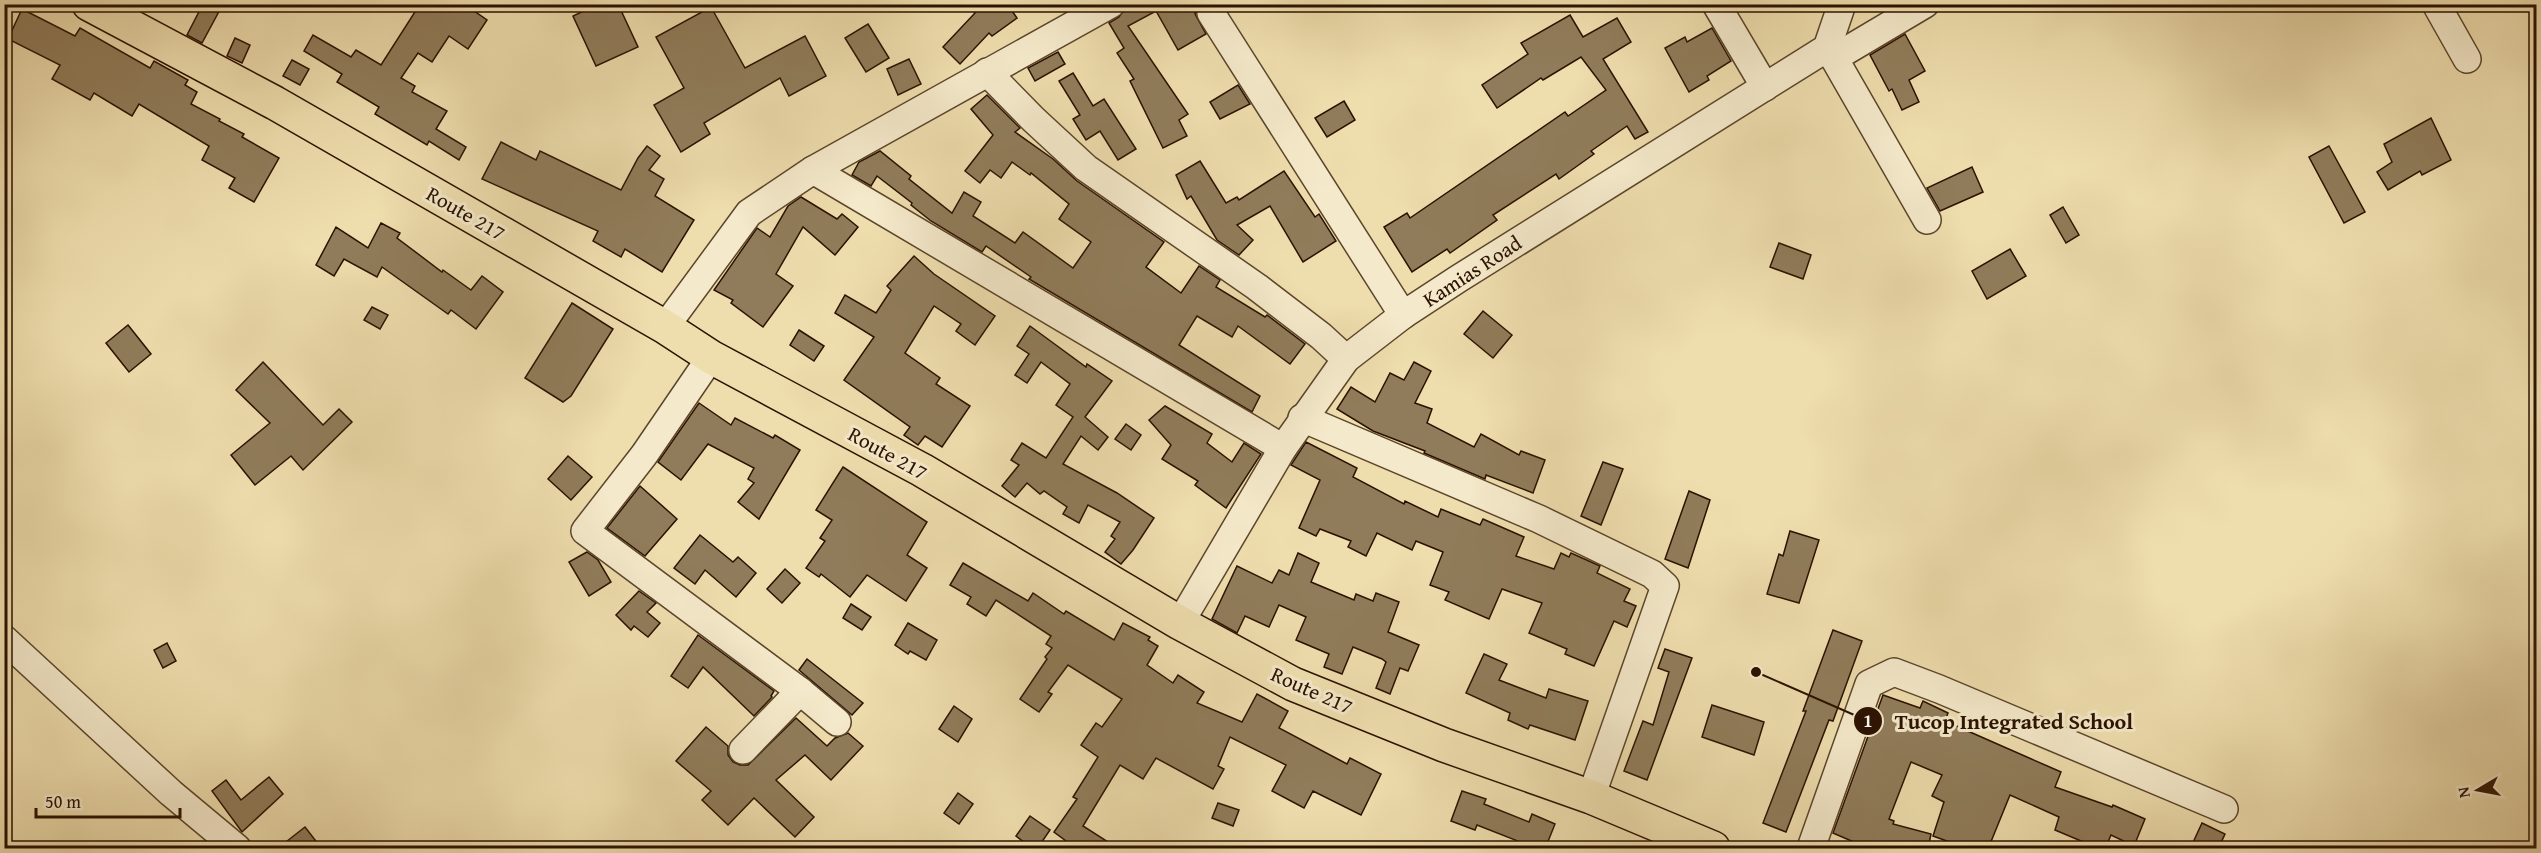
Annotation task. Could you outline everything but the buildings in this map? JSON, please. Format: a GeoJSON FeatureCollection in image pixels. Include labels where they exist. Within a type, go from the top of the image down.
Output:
{"type":"FeatureCollection","features":[{"type":"Feature","properties":{"kind":"main road","name":"Route 217"},"geometry":{"type":"LineString","coordinates":[[89,4],[275,103],[665,327],[711,357],[922,470],[1180,622],[1293,684],[1444,745],[1591,797],[1713,849]]}},
{"type":"Feature","properties":{"kind":"street"},"geometry":{"type":"LineString","coordinates":[[665,327],[749,213],[813,170],[1112,4]]}},
{"type":"Feature","properties":{"kind":"street"},"geometry":{"type":"LineString","coordinates":[[1716,4],[1765,87]]}},
{"type":"Feature","properties":{"kind":"street"},"geometry":{"type":"LineString","coordinates":[[1842,4],[1830,53],[1927,220]]}},
{"type":"Feature","properties":{"kind":"street","name":"Kamias Road"},"geometry":{"type":"LineString","coordinates":[[1180,622],[1282,448],[1346,359],[1403,315],[1765,87],[1925,4]]}},
{"type":"Feature","properties":{"kind":"street"},"geometry":{"type":"LineString","coordinates":[[2436,4],[2467,59]]}},
{"type":"Feature","properties":{"kind":"street"},"geometry":{"type":"LineString","coordinates":[[1211,13],[1403,315]]}},
{"type":"Feature","properties":{"kind":"street"},"geometry":{"type":"LineString","coordinates":[[987,72],[1086,168],[1257,287],[1321,336],[1346,359]]}},
{"type":"Feature","properties":{"kind":"street"},"geometry":{"type":"LineString","coordinates":[[813,170],[1282,448]]}},
{"type":"Feature","properties":{"kind":"street"},"geometry":{"type":"LineString","coordinates":[[711,357],[644,455],[585,531],[837,722]]}},
{"type":"Feature","properties":{"kind":"street"},"geometry":{"type":"LineString","coordinates":[[1302,418],[1539,519],[1652,574],[1665,586],[1591,797]]}},
{"type":"Feature","properties":{"kind":"street"},"geometry":{"type":"LineString","coordinates":[[4,639],[171,793],[237,849]]}},
{"type":"Feature","properties":{"kind":"street"},"geometry":{"type":"LineString","coordinates":[[1811,849],[1869,684],[1894,672],[2224,809]]}},
{"type":"Feature","properties":{"kind":"street"},"geometry":{"type":"LineString","coordinates":[[743,750],[800,692]]}},
{"type":"Feature","properties":{"kind":"place","name":"Tucop Integrated School"},"geometry":{"type":"Point","coordinates":[1756,672]}}]}
